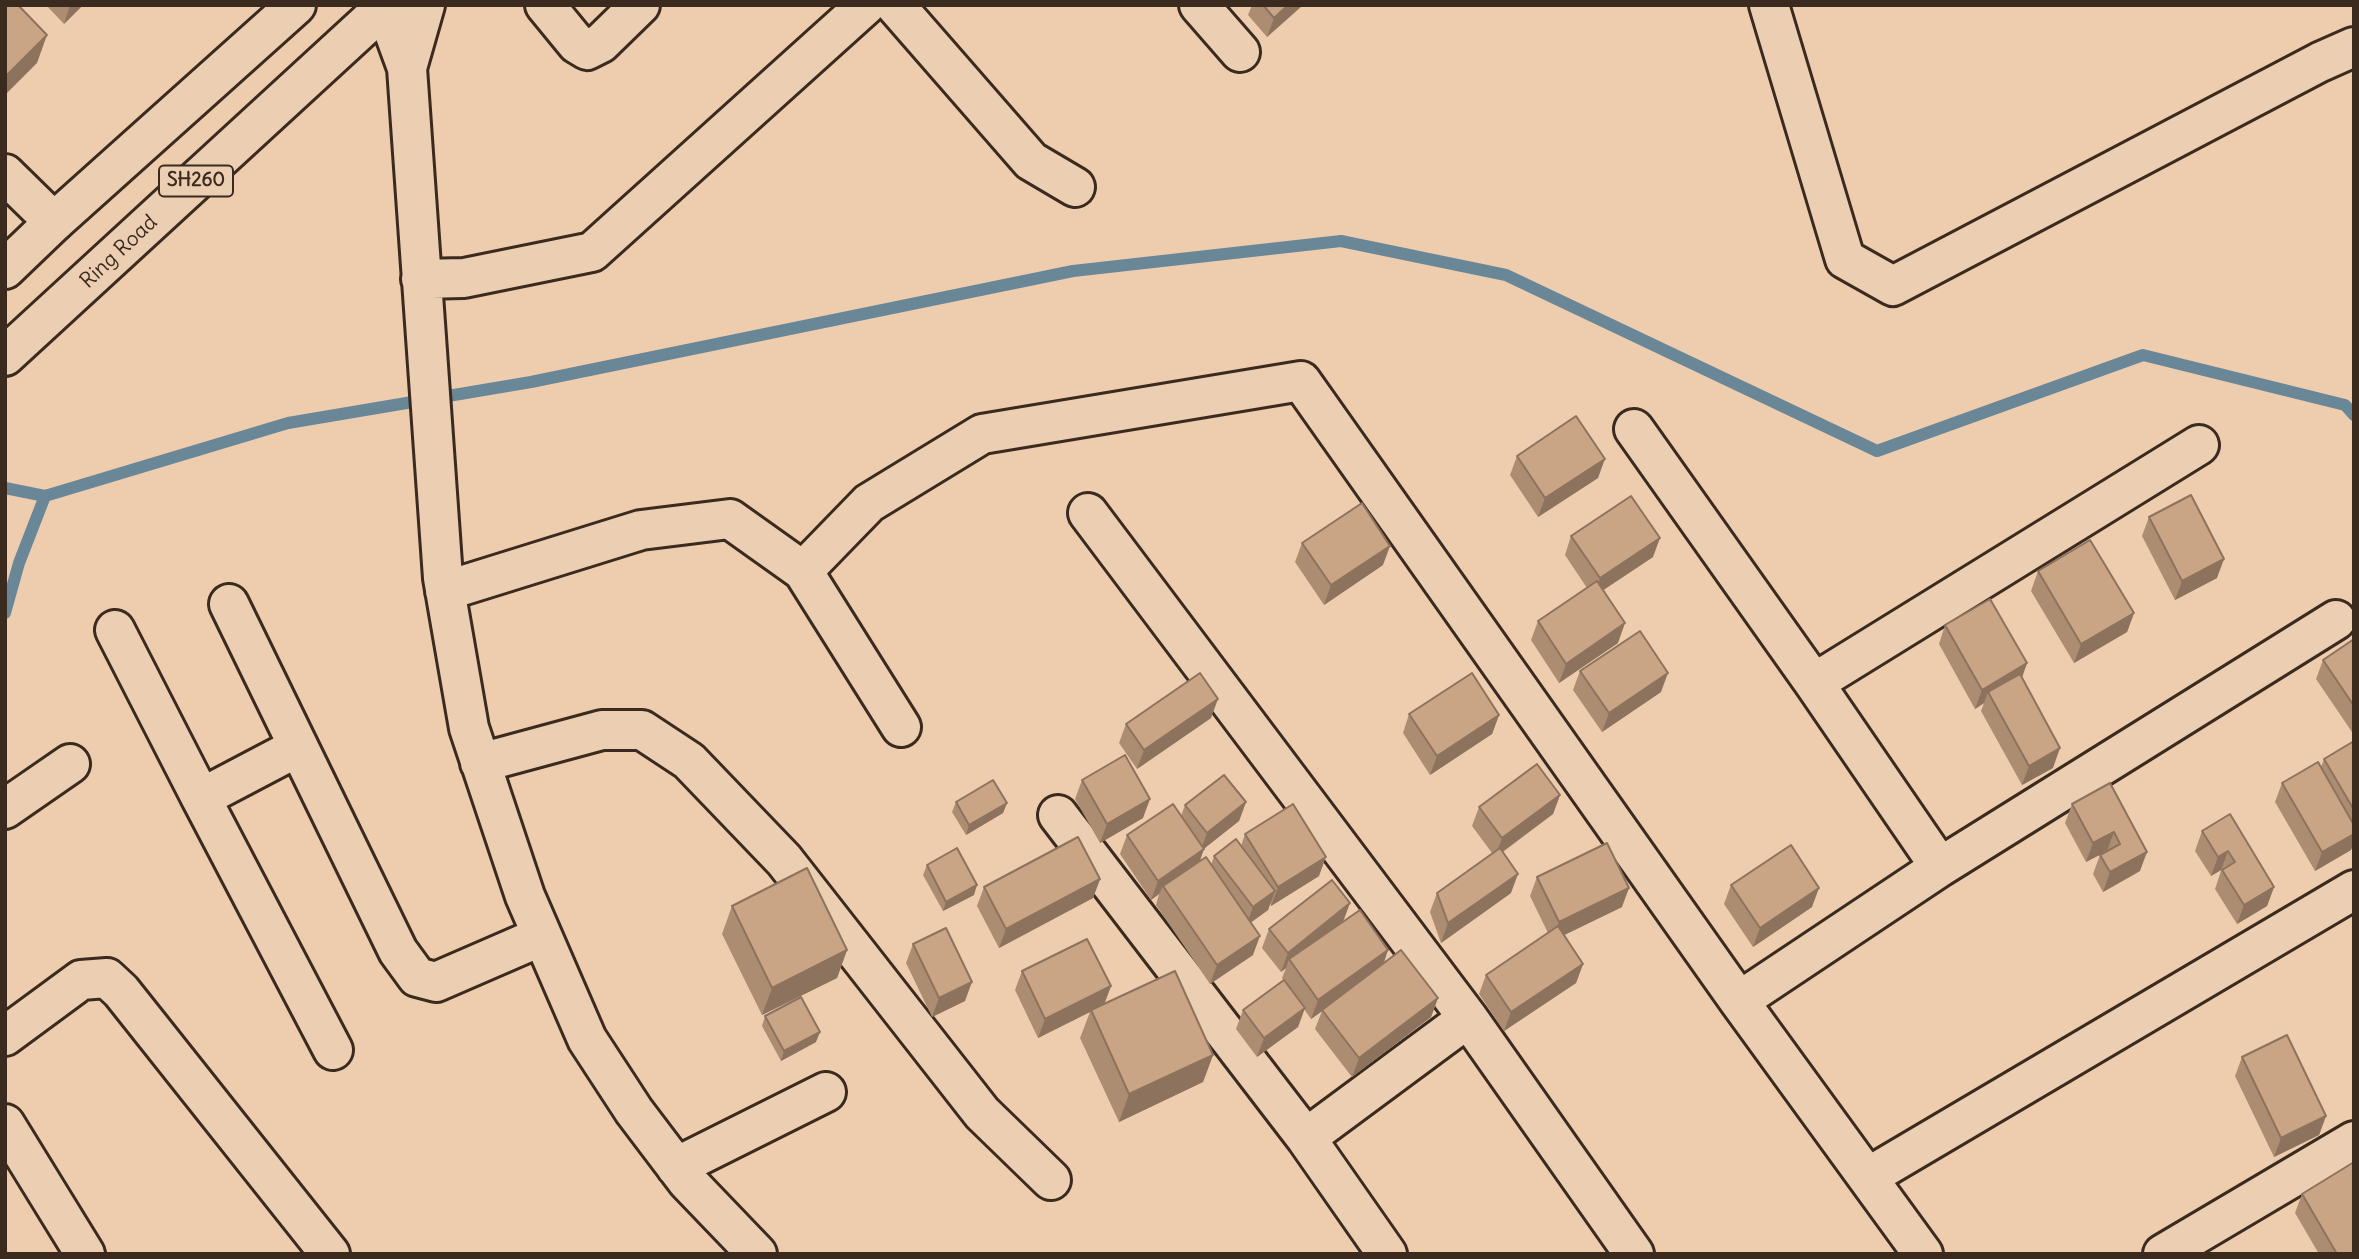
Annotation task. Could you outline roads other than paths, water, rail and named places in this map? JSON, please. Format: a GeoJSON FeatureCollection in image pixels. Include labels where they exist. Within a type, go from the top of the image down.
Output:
{"type":"FeatureCollection","features":[{"type":"Feature","properties":{"kind":"main road"},"geometry":{"type":"LineString","coordinates":[[252,45],[264,5]]}},
{"type":"Feature","properties":{"kind":"main road","name":"SH260"},"geometry":{"type":"LineString","coordinates":[[5,269],[296,5]]}},
{"type":"Feature","properties":{"kind":"main road"},"geometry":{"type":"LineString","coordinates":[[407,68],[425,5]]}},
{"type":"Feature","properties":{"kind":"main road"},"geometry":{"type":"LineString","coordinates":[[545,5],[577,44],[587,50],[601,43],[640,5]]}},
{"type":"Feature","properties":{"kind":"main road"},"geometry":{"type":"LineString","coordinates":[[422,279],[464,278],[592,251],[866,5]]}},
{"type":"Feature","properties":{"kind":"main road"},"geometry":{"type":"LineString","coordinates":[[895,5],[1031,161],[1075,187]]}},
{"type":"Feature","properties":{"kind":"main road"},"geometry":{"type":"LineString","coordinates":[[1199,5],[1240,52]]}},
{"type":"Feature","properties":{"kind":"main road"},"geometry":{"type":"LineString","coordinates":[[1769,5],[1845,259],[1893,286],[2320,62],[2354,47]]}},
{"type":"Feature","properties":{"kind":"main road"},"geometry":{"type":"LineString","coordinates":[[385,6],[407,68],[425,345],[445,591],[469,728],[525,896],[587,1039],[634,1111],[676,1167],[757,1254]]}},
{"type":"Feature","properties":{"kind":"main road","name":"Ring Road"},"geometry":{"type":"LineString","coordinates":[[5,356],[385,6]]}},
{"type":"Feature","properties":{"kind":"main road"},"geometry":{"type":"LineString","coordinates":[[5,174],[54,222]]}},
{"type":"Feature","properties":{"kind":"main road"},"geometry":{"type":"LineString","coordinates":[[803,571],[869,503],[982,434],[1301,381],[1739,1000],[1923,1254]]}},
{"type":"Feature","properties":{"kind":"main road"},"geometry":{"type":"LineString","coordinates":[[1634,429],[1940,867]]}},
{"type":"Feature","properties":{"kind":"main road"},"geometry":{"type":"LineString","coordinates":[[1814,683],[2199,445]]}},
{"type":"Feature","properties":{"kind":"main road"},"geometry":{"type":"LineString","coordinates":[[1088,513],[1468,1017],[1634,1254]]}},
{"type":"Feature","properties":{"kind":"main road"},"geometry":{"type":"LineString","coordinates":[[445,591],[641,530],[730,519],[803,571],[901,727]]}},
{"type":"Feature","properties":{"kind":"main road"},"geometry":{"type":"LineString","coordinates":[[229,604],[398,951],[417,977],[436,982],[542,936]]}},
{"type":"Feature","properties":{"kind":"main road"},"geometry":{"type":"LineString","coordinates":[[1739,1000],[1940,867],[2336,620]]}},
{"type":"Feature","properties":{"kind":"main road"},"geometry":{"type":"LineString","coordinates":[[115,630],[333,1050]]}},
{"type":"Feature","properties":{"kind":"main road"},"geometry":{"type":"LineString","coordinates":[[480,763],[602,730],[642,730],[680,754],[784,860],[982,1113],[1051,1180]]}},
{"type":"Feature","properties":{"kind":"main road"},"geometry":{"type":"LineString","coordinates":[[201,798],[298,747]]}},
{"type":"Feature","properties":{"kind":"main road"},"geometry":{"type":"LineString","coordinates":[[5,809],[69,764]]}},
{"type":"Feature","properties":{"kind":"main road"},"geometry":{"type":"LineString","coordinates":[[1058,815],[1306,1138],[1387,1254]]}},
{"type":"Feature","properties":{"kind":"main road"},"geometry":{"type":"LineString","coordinates":[[1868,1177],[2354,890]]}},
{"type":"Feature","properties":{"kind":"main road"},"geometry":{"type":"LineString","coordinates":[[5,1036],[81,980],[107,978],[121,991],[330,1254]]}},
{"type":"Feature","properties":{"kind":"main road"},"geometry":{"type":"LineString","coordinates":[[1306,1138],[1468,1017]]}},
{"type":"Feature","properties":{"kind":"main road"},"geometry":{"type":"LineString","coordinates":[[676,1167],[826,1092]]}},
{"type":"Feature","properties":{"kind":"main road"},"geometry":{"type":"LineString","coordinates":[[5,1124],[85,1254]]}},
{"type":"Feature","properties":{"kind":"main road"},"geometry":{"type":"LineString","coordinates":[[2163,1254],[2354,1141]]}},
{"type":"Feature","properties":{"kind":"waterway"},"geometry":{"type":"LineString","coordinates":[[5,613],[19,563],[45,496],[288,423],[531,382],[1073,271],[1341,241],[1506,275],[1877,451],[2143,355],[2345,405],[2354,415]]}},
{"type":"Feature","properties":{"kind":"waterway"},"geometry":{"type":"LineString","coordinates":[[5,488],[45,496]]}}]}
